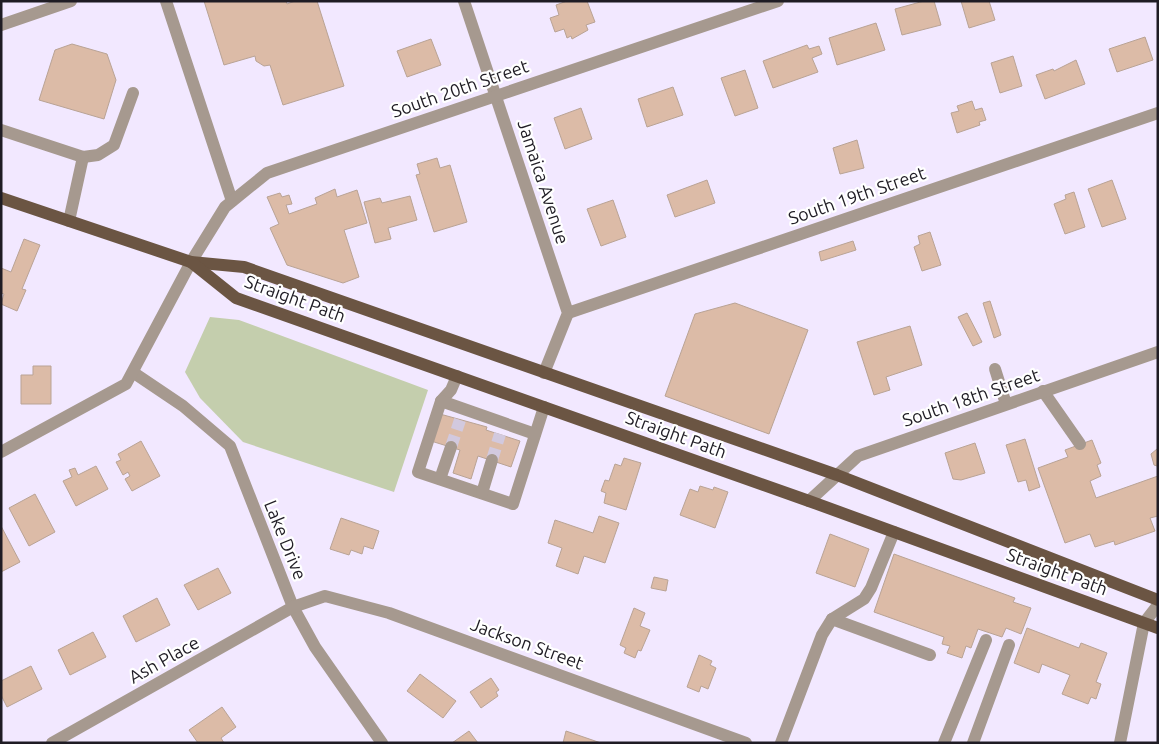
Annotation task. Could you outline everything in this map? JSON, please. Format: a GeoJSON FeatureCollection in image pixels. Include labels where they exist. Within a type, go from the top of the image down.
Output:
{"type":"FeatureCollection","features":[{"type":"Feature","properties":{"kind":"main road","name":"Straight Path"},"geometry":{"type":"LineString","coordinates":[[1,198],[191,262],[244,267],[837,475],[1158,600]]}},
{"type":"Feature","properties":{"kind":"main road","name":"Straight Path"},"geometry":{"type":"LineString","coordinates":[[191,262],[236,298],[809,501],[1158,628]]}},
{"type":"Feature","properties":{"kind":"street"},"geometry":{"type":"LineString","coordinates":[[1,25],[71,1]]}},
{"type":"Feature","properties":{"kind":"street"},"geometry":{"type":"LineString","coordinates":[[166,1],[232,201]]}},
{"type":"Feature","properties":{"kind":"street","name":"Jamaica Avenue"},"geometry":{"type":"LineString","coordinates":[[464,1],[568,313]]}},
{"type":"Feature","properties":{"kind":"street","name":"South 20th Street"},"geometry":{"type":"LineString","coordinates":[[134,373],[191,262],[224,207],[267,172],[778,1]]}},
{"type":"Feature","properties":{"kind":"street"},"geometry":{"type":"LineString","coordinates":[[1,130],[83,157],[98,155],[114,145],[132,93]]}},
{"type":"Feature","properties":{"kind":"street","name":"South 19th Street"},"geometry":{"type":"LineString","coordinates":[[568,313],[1158,113]]}},
{"type":"Feature","properties":{"kind":"street"},"geometry":{"type":"LineString","coordinates":[[69,221],[83,157]]}},
{"type":"Feature","properties":{"kind":"street"},"geometry":{"type":"LineString","coordinates":[[544,373],[568,313]]}},
{"type":"Feature","properties":{"kind":"street","name":"South 18th Street"},"geometry":{"type":"LineString","coordinates":[[809,501],[858,456],[1158,352]]}},
{"type":"Feature","properties":{"kind":"street"},"geometry":{"type":"LineString","coordinates":[[995,369],[1006,404]]}},
{"type":"Feature","properties":{"kind":"street"},"geometry":{"type":"LineString","coordinates":[[1,452],[126,384],[134,373]]}},
{"type":"Feature","properties":{"kind":"street","name":"Lake Drive"},"geometry":{"type":"LineString","coordinates":[[134,373],[183,406],[230,446],[293,607],[315,646],[382,743]]}},
{"type":"Feature","properties":{"kind":"street"},"geometry":{"type":"LineString","coordinates":[[457,376],[451,390],[441,401],[418,472],[512,504],[544,407]]}},
{"type":"Feature","properties":{"kind":"street"},"geometry":{"type":"LineString","coordinates":[[1043,391],[1080,444]]}},
{"type":"Feature","properties":{"kind":"street"},"geometry":{"type":"LineString","coordinates":[[441,401],[463,415],[501,428],[535,434]]}},
{"type":"Feature","properties":{"kind":"street"},"geometry":{"type":"LineString","coordinates":[[440,479],[451,448]]}},
{"type":"Feature","properties":{"kind":"street"},"geometry":{"type":"LineString","coordinates":[[482,494],[492,460]]}},
{"type":"Feature","properties":{"kind":"street"},"geometry":{"type":"LineString","coordinates":[[781,743],[822,635],[832,619],[864,599],[871,588],[894,532]]}},
{"type":"Feature","properties":{"kind":"street","name":"Jackson Street"},"geometry":{"type":"LineString","coordinates":[[293,607],[326,596],[389,613],[746,743]]}},
{"type":"Feature","properties":{"kind":"street"},"geometry":{"type":"LineString","coordinates":[[1120,743],[1144,623],[1158,605]]}},
{"type":"Feature","properties":{"kind":"street","name":"Ash Place"},"geometry":{"type":"LineString","coordinates":[[52,743],[293,607]]}},
{"type":"Feature","properties":{"kind":"street"},"geometry":{"type":"LineString","coordinates":[[832,619],[930,655]]}},
{"type":"Feature","properties":{"kind":"street"},"geometry":{"type":"LineString","coordinates":[[944,743],[986,640]]}},
{"type":"Feature","properties":{"kind":"street"},"geometry":{"type":"LineString","coordinates":[[973,743],[1009,646]]}},
{"type":"Feature","properties":{"kind":"green space"},"geometry":{"type":"Polygon","coordinates":[[[210,317],[239,320],[428,390],[394,492],[243,442],[200,398],[185,372],[210,317]]]}},
{"type":"Feature","properties":{"kind":"building"},"geometry":{"type":"Polygon","coordinates":[[[204,1],[286,1],[287,4],[295,1],[317,1],[344,86],[283,105],[270,65],[264,66],[256,61],[255,56],[224,65],[204,1]]]}},
{"type":"Feature","properties":{"kind":"building"},"geometry":{"type":"Polygon","coordinates":[[[567,1],[587,1],[595,22],[586,25],[588,30],[572,39],[571,36],[567,38],[564,29],[555,32],[550,18],[559,15],[556,5],[567,1]]]}},
{"type":"Feature","properties":{"kind":"building"},"geometry":{"type":"Polygon","coordinates":[[[924,1],[934,1],[941,25],[902,35],[895,9],[924,1]]]}},
{"type":"Feature","properties":{"kind":"building"},"geometry":{"type":"Polygon","coordinates":[[[961,1],[989,1],[995,20],[969,28],[961,1]]]}},
{"type":"Feature","properties":{"kind":"building"},"geometry":{"type":"Polygon","coordinates":[[[876,23],[885,50],[837,65],[829,38],[876,23]]]}},
{"type":"Feature","properties":{"kind":"building"},"geometry":{"type":"Polygon","coordinates":[[[1145,37],[1153,60],[1117,72],[1109,49],[1145,37]]]}},
{"type":"Feature","properties":{"kind":"building"},"geometry":{"type":"Polygon","coordinates":[[[431,39],[441,65],[407,77],[397,51],[431,39]]]}},
{"type":"Feature","properties":{"kind":"building"},"geometry":{"type":"Polygon","coordinates":[[[72,44],[107,54],[116,80],[104,119],[39,100],[55,50],[72,44]]]}},
{"type":"Feature","properties":{"kind":"building"},"geometry":{"type":"Polygon","coordinates":[[[807,45],[809,49],[819,46],[822,54],[812,58],[818,72],[773,88],[763,61],[807,45]]]}},
{"type":"Feature","properties":{"kind":"building"},"geometry":{"type":"Polygon","coordinates":[[[1013,56],[1022,86],[1000,93],[991,63],[1013,56]]]}},
{"type":"Feature","properties":{"kind":"building"},"geometry":{"type":"Polygon","coordinates":[[[1076,60],[1085,84],[1045,99],[1036,75],[1053,69],[1054,71],[1076,60]]]}},
{"type":"Feature","properties":{"kind":"building"},"geometry":{"type":"Polygon","coordinates":[[[745,70],[758,108],[735,116],[721,78],[745,70]]]}},
{"type":"Feature","properties":{"kind":"building"},"geometry":{"type":"Polygon","coordinates":[[[673,87],[683,115],[647,127],[638,99],[673,87]]]}},
{"type":"Feature","properties":{"kind":"building"},"geometry":{"type":"Polygon","coordinates":[[[972,101],[975,110],[982,108],[986,120],[979,122],[980,125],[957,133],[951,113],[959,111],[957,106],[972,101]]]}},
{"type":"Feature","properties":{"kind":"building"},"geometry":{"type":"Polygon","coordinates":[[[581,108],[592,139],[565,149],[554,118],[581,108]]]}},
{"type":"Feature","properties":{"kind":"building"},"geometry":{"type":"Polygon","coordinates":[[[857,140],[864,168],[840,174],[833,148],[857,140]]]}},
{"type":"Feature","properties":{"kind":"building"},"geometry":{"type":"Polygon","coordinates":[[[437,158],[440,168],[450,165],[467,222],[434,232],[416,175],[420,174],[417,164],[437,158]]]}},
{"type":"Feature","properties":{"kind":"building"},"geometry":{"type":"Polygon","coordinates":[[[707,180],[715,203],[675,217],[667,195],[707,180]]]}},
{"type":"Feature","properties":{"kind":"building"},"geometry":{"type":"Polygon","coordinates":[[[1112,180],[1126,219],[1102,227],[1088,189],[1112,180]]]}},
{"type":"Feature","properties":{"kind":"building"},"geometry":{"type":"Polygon","coordinates":[[[335,189],[337,197],[357,190],[367,223],[344,230],[359,277],[343,283],[287,265],[270,228],[279,224],[267,197],[280,193],[282,197],[289,195],[292,204],[286,205],[289,214],[317,204],[315,198],[335,189]]]}},
{"type":"Feature","properties":{"kind":"building"},"geometry":{"type":"Polygon","coordinates":[[[1074,192],[1085,227],[1065,234],[1054,204],[1066,199],[1065,195],[1074,192]]]}},
{"type":"Feature","properties":{"kind":"building"},"geometry":{"type":"Polygon","coordinates":[[[410,196],[417,220],[388,228],[391,239],[375,243],[364,202],[380,198],[382,203],[410,196]]]}},
{"type":"Feature","properties":{"kind":"building"},"geometry":{"type":"Polygon","coordinates":[[[613,200],[626,237],[601,246],[587,209],[613,200]]]}},
{"type":"Feature","properties":{"kind":"building"},"geometry":{"type":"Polygon","coordinates":[[[930,232],[941,265],[922,271],[914,247],[920,244],[918,236],[930,232]]]}},
{"type":"Feature","properties":{"kind":"building"},"geometry":{"type":"Polygon","coordinates":[[[24,239],[40,245],[22,289],[26,290],[17,311],[1,304],[4,294],[1,293],[1,268],[11,272],[24,239]]]}},
{"type":"Feature","properties":{"kind":"building"},"geometry":{"type":"Polygon","coordinates":[[[853,241],[856,250],[821,261],[819,252],[853,241]]]}},
{"type":"Feature","properties":{"kind":"building"},"geometry":{"type":"Polygon","coordinates":[[[990,301],[1001,335],[994,338],[983,303],[990,301]]]}},
{"type":"Feature","properties":{"kind":"building"},"geometry":{"type":"Polygon","coordinates":[[[735,303],[808,330],[769,434],[665,396],[695,314],[735,303]]]}},
{"type":"Feature","properties":{"kind":"building"},"geometry":{"type":"Polygon","coordinates":[[[967,313],[982,342],[973,346],[958,317],[967,313]]]}},
{"type":"Feature","properties":{"kind":"building"},"geometry":{"type":"Polygon","coordinates":[[[910,326],[922,365],[886,377],[890,390],[874,395],[857,342],[910,326]]]}},
{"type":"Feature","properties":{"kind":"building"},"geometry":{"type":"Polygon","coordinates":[[[33,366],[51,366],[51,404],[21,404],[21,375],[33,375],[33,366]]]}},
{"type":"Feature","properties":{"kind":"building"},"geometry":{"type":"Polygon","coordinates":[[[440,414],[487,427],[486,430],[520,441],[511,467],[478,456],[471,479],[453,473],[460,450],[431,441],[440,414]]]}},
{"type":"Feature","properties":{"kind":"building"},"geometry":{"type":"Polygon","coordinates":[[[1025,439],[1040,487],[1029,491],[1026,480],[1018,482],[1006,445],[1025,439]]]}},
{"type":"Feature","properties":{"kind":"building"},"geometry":{"type":"Polygon","coordinates":[[[1092,440],[1101,463],[1097,465],[1101,476],[1090,481],[1096,498],[1158,476],[1158,516],[1150,518],[1155,531],[1115,545],[1114,541],[1095,547],[1090,534],[1065,543],[1038,468],[1068,457],[1065,450],[1092,440]]]}},
{"type":"Feature","properties":{"kind":"building"},"geometry":{"type":"Polygon","coordinates":[[[141,441],[160,476],[132,491],[125,479],[130,476],[128,472],[123,475],[116,462],[121,460],[118,454],[141,441]]]}},
{"type":"Feature","properties":{"kind":"building"},"geometry":{"type":"Polygon","coordinates":[[[975,443],[985,473],[961,480],[953,479],[945,453],[975,443]]]}},
{"type":"Feature","properties":{"kind":"building"},"geometry":{"type":"Polygon","coordinates":[[[1157,449],[1157,466],[1154,465],[1151,454],[1157,449]]]}},
{"type":"Feature","properties":{"kind":"building"},"geometry":{"type":"Polygon","coordinates":[[[624,458],[641,463],[626,510],[604,503],[606,493],[601,491],[605,480],[609,481],[615,464],[621,466],[624,458]]]}},
{"type":"Feature","properties":{"kind":"building"},"geometry":{"type":"Polygon","coordinates":[[[96,466],[108,489],[76,506],[63,481],[72,477],[69,470],[75,468],[78,475],[96,466]]]}},
{"type":"Feature","properties":{"kind":"building"},"geometry":{"type":"Polygon","coordinates":[[[700,486],[713,490],[714,487],[728,492],[715,528],[680,515],[690,489],[698,492],[700,486]]]}},
{"type":"Feature","properties":{"kind":"building"},"geometry":{"type":"Polygon","coordinates":[[[35,494],[55,532],[29,546],[9,508],[35,494]]]}},
{"type":"Feature","properties":{"kind":"building"},"geometry":{"type":"Polygon","coordinates":[[[599,516],[619,523],[605,563],[584,556],[578,574],[556,566],[562,548],[548,543],[555,520],[593,533],[599,516]]]}},
{"type":"Feature","properties":{"kind":"building"},"geometry":{"type":"Polygon","coordinates":[[[341,518],[379,531],[373,549],[364,546],[362,554],[351,550],[349,555],[330,549],[341,518]]]}},
{"type":"Feature","properties":{"kind":"building"},"geometry":{"type":"Polygon","coordinates":[[[1,526],[20,562],[1,572],[1,526]]]}},
{"type":"Feature","properties":{"kind":"building"},"geometry":{"type":"Polygon","coordinates":[[[830,534],[869,549],[855,587],[816,573],[830,534]]]}},
{"type":"Feature","properties":{"kind":"building"},"geometry":{"type":"Polygon","coordinates":[[[894,554],[1015,598],[1013,602],[1031,608],[1021,634],[1006,628],[1002,637],[978,629],[971,648],[966,646],[962,658],[947,653],[950,646],[942,644],[944,637],[874,612],[894,554]]]}},
{"type":"Feature","properties":{"kind":"building"},"geometry":{"type":"Polygon","coordinates":[[[218,568],[231,593],[198,610],[184,585],[218,568]]]}},
{"type":"Feature","properties":{"kind":"building"},"geometry":{"type":"Polygon","coordinates":[[[654,577],[668,580],[666,591],[651,588],[654,577]]]}},
{"type":"Feature","properties":{"kind":"building"},"geometry":{"type":"Polygon","coordinates":[[[157,598],[170,625],[136,642],[123,616],[157,598]]]}},
{"type":"Feature","properties":{"kind":"building"},"geometry":{"type":"Polygon","coordinates":[[[634,608],[645,613],[640,626],[650,630],[641,651],[638,650],[635,658],[624,653],[626,648],[620,645],[634,608]]]}},
{"type":"Feature","properties":{"kind":"building"},"geometry":{"type":"Polygon","coordinates":[[[1027,628],[1079,648],[1081,643],[1107,653],[1096,682],[1101,684],[1096,699],[1091,697],[1088,704],[1062,694],[1070,675],[1042,664],[1039,673],[1014,663],[1027,628]]]}},
{"type":"Feature","properties":{"kind":"building"},"geometry":{"type":"Polygon","coordinates":[[[93,632],[106,657],[70,675],[58,650],[93,632]]]}},
{"type":"Feature","properties":{"kind":"building"},"geometry":{"type":"Polygon","coordinates":[[[699,655],[712,661],[710,665],[716,668],[708,689],[701,686],[699,692],[687,687],[699,655]]]}},
{"type":"Feature","properties":{"kind":"building"},"geometry":{"type":"Polygon","coordinates":[[[31,666],[42,689],[7,707],[1,695],[1,681],[31,666]]]}},
{"type":"Feature","properties":{"kind":"building"},"geometry":{"type":"Polygon","coordinates":[[[420,674],[456,701],[443,718],[407,691],[420,674]]]}},
{"type":"Feature","properties":{"kind":"building"},"geometry":{"type":"Polygon","coordinates":[[[491,678],[499,690],[496,692],[498,696],[481,708],[470,692],[491,678]]]}},
{"type":"Feature","properties":{"kind":"building"},"geometry":{"type":"Polygon","coordinates":[[[222,707],[236,727],[221,738],[224,743],[198,743],[189,730],[222,707]]]}},
{"type":"Feature","properties":{"kind":"building"},"geometry":{"type":"Polygon","coordinates":[[[469,731],[478,743],[452,743],[469,731]]]}},
{"type":"Feature","properties":{"kind":"building"},"geometry":{"type":"Polygon","coordinates":[[[566,731],[601,743],[563,743],[566,731]]]}},
{"type":"Feature","properties":{"kind":"tunnel"},"geometry":{"type":"LineString","coordinates":[[451,447],[460,420]]}},
{"type":"Feature","properties":{"kind":"tunnel"},"geometry":{"type":"LineString","coordinates":[[492,460],[500,434]]}}]}
